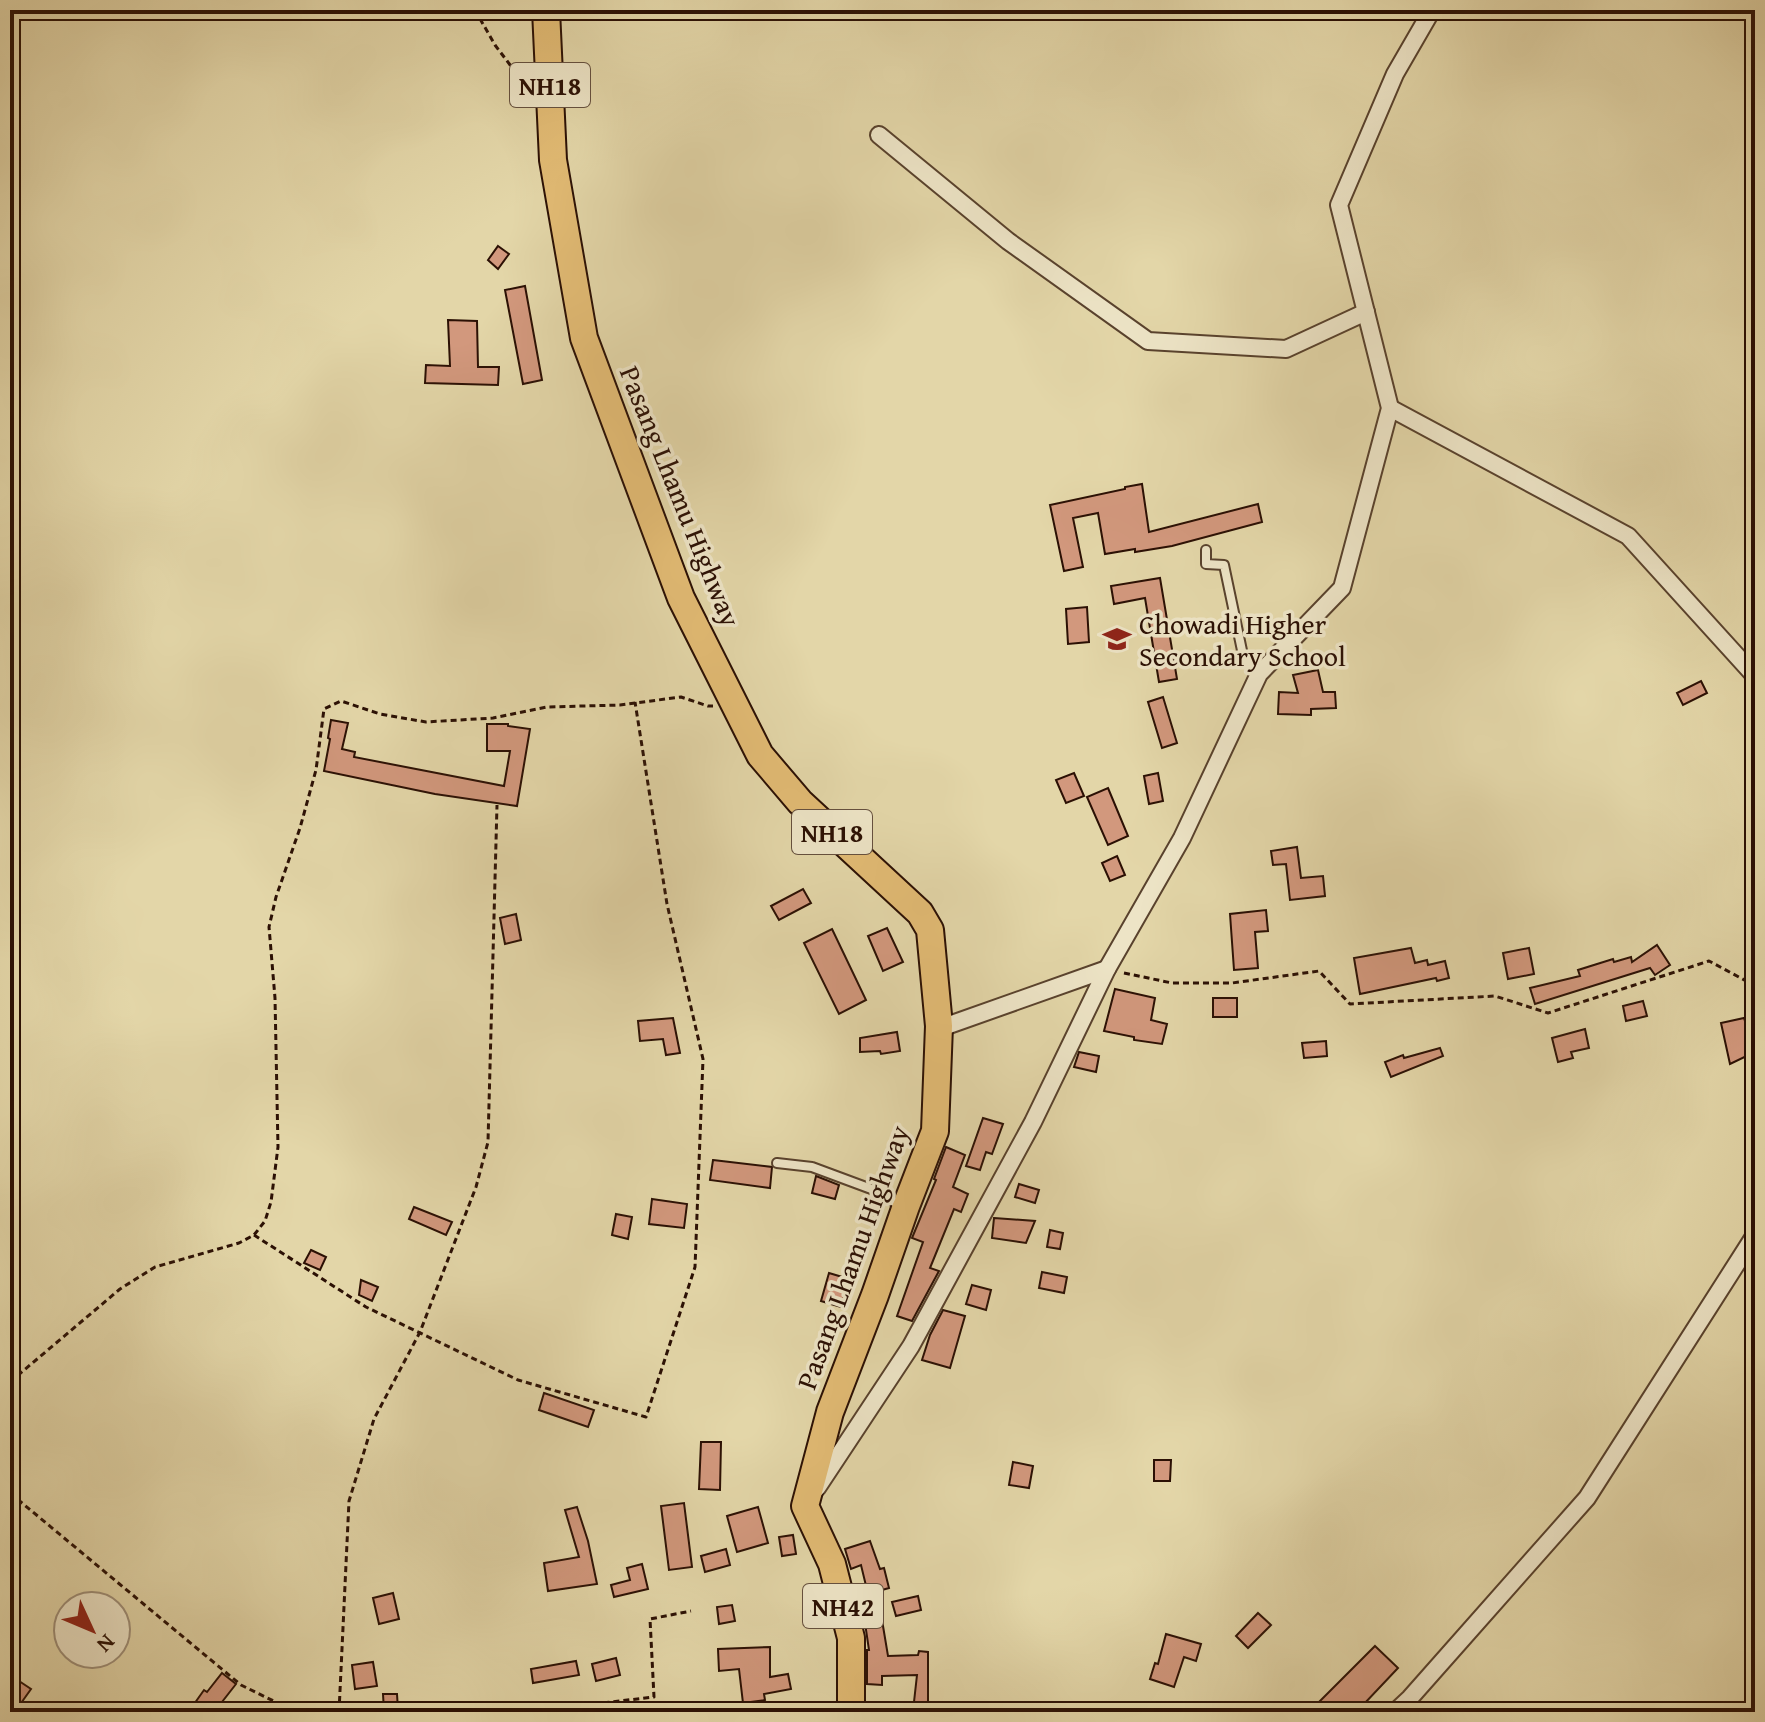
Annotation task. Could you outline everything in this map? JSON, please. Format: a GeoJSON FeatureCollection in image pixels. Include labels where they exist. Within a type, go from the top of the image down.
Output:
{"type":"FeatureCollection","features":[{"type":"Feature","properties":{"kind":"main road","name":"Pasang Lhamu Highway"},"geometry":{"type":"LineString","coordinates":[[546,10],[553,160],[584,338],[681,598],[760,755],[800,802],[920,913],[930,930],[939,1026],[935,1131],[830,1412],[805,1506]]}},
{"type":"Feature","properties":{"kind":"main road","name":"NH42"},"geometry":{"type":"LineString","coordinates":[[805,1506],[832,1564],[851,1638],[851,1712]]}},
{"type":"Feature","properties":{"kind":"street"},"geometry":{"type":"LineString","coordinates":[[805,1506],[911,1346],[1033,1122],[1107,969],[1182,838],[1259,674],[1342,588],[1390,408],[1339,205],[1395,74],[1432,10]]}},
{"type":"Feature","properties":{"kind":"street"},"geometry":{"type":"LineString","coordinates":[[879,135],[1008,241],[1148,341],[1286,349],[1366,312]]}},
{"type":"Feature","properties":{"kind":"street"},"geometry":{"type":"LineString","coordinates":[[1390,408],[1628,536],[1755,676]]}},
{"type":"Feature","properties":{"kind":"street"},"geometry":{"type":"LineString","coordinates":[[939,1026],[1107,969]]}},
{"type":"Feature","properties":{"kind":"street"},"geometry":{"type":"LineString","coordinates":[[1395,1712],[1587,1498],[1755,1235]]}},
{"type":"Feature","properties":{"kind":"lane"},"geometry":{"type":"LineString","coordinates":[[1206,550],[1206,564],[1224,565],[1244,660],[1259,674]]}},
{"type":"Feature","properties":{"kind":"lane"},"geometry":{"type":"LineString","coordinates":[[777,1163],[812,1167],[874,1190],[906,1206]]}},
{"type":"Feature","properties":{"kind":"path"},"geometry":{"type":"LineString","coordinates":[[475,10],[495,45],[530,91]]}},
{"type":"Feature","properties":{"kind":"path"},"geometry":{"type":"LineString","coordinates":[[10,1382],[120,1289],[155,1267],[239,1243],[254,1235],[265,1221],[271,1202],[278,1147],[275,998],[269,927],[316,770],[324,709],[341,701],[380,714],[426,722],[493,718],[547,707],[620,705],[681,697],[708,706],[736,705]]}},
{"type":"Feature","properties":{"kind":"path"},"geometry":{"type":"LineString","coordinates":[[254,1235],[366,1307],[518,1380],[646,1417],[695,1267],[703,1059],[667,904],[635,702]]}},
{"type":"Feature","properties":{"kind":"path"},"geometry":{"type":"LineString","coordinates":[[339,1712],[349,1501],[374,1419],[420,1332],[476,1187],[488,1142],[497,805]]}},
{"type":"Feature","properties":{"kind":"path"},"geometry":{"type":"LineString","coordinates":[[1107,969],[1172,983],[1232,983],[1319,971],[1350,1004],[1495,996],[1548,1013],[1709,961],[1750,983],[1755,995]]}},
{"type":"Feature","properties":{"kind":"path"},"geometry":{"type":"LineString","coordinates":[[10,1493],[241,1685],[296,1712]]}},
{"type":"Feature","properties":{"kind":"path"},"geometry":{"type":"LineString","coordinates":[[524,1712],[654,1697],[650,1619],[691,1611]]}},
{"type":"Feature","properties":{"kind":"building"},"geometry":{"type":"Polygon","coordinates":[[[498,246],[509,254],[498,269],[488,260],[498,246]]]}},
{"type":"Feature","properties":{"kind":"building"},"geometry":{"type":"Polygon","coordinates":[[[525,286],[542,380],[523,384],[505,290],[525,286]]]}},
{"type":"Feature","properties":{"kind":"building"},"geometry":{"type":"Polygon","coordinates":[[[448,320],[477,321],[478,367],[499,367],[498,385],[425,383],[426,365],[450,366],[448,320]]]}},
{"type":"Feature","properties":{"kind":"building"},"geometry":{"type":"Polygon","coordinates":[[[1142,484],[1149,532],[1258,504],[1262,522],[1172,546],[1105,554],[1098,513],[1073,518],[1083,567],[1064,571],[1050,505],[1142,484]]]}},
{"type":"Feature","properties":{"kind":"building"},"geometry":{"type":"Polygon","coordinates":[[[1160,578],[1177,679],[1159,682],[1145,598],[1114,604],[1111,586],[1160,578]]]}},
{"type":"Feature","properties":{"kind":"building"},"geometry":{"type":"Polygon","coordinates":[[[1087,607],[1089,642],[1068,644],[1066,609],[1087,607]]]}},
{"type":"Feature","properties":{"kind":"building"},"geometry":{"type":"Polygon","coordinates":[[[1318,670],[1323,692],[1335,692],[1336,708],[1311,709],[1311,715],[1278,714],[1279,692],[1298,693],[1293,675],[1318,670]]]}},
{"type":"Feature","properties":{"kind":"building"},"geometry":{"type":"Polygon","coordinates":[[[1701,681],[1707,693],[1683,705],[1677,693],[1701,681]]]}},
{"type":"Feature","properties":{"kind":"building"},"geometry":{"type":"Polygon","coordinates":[[[1163,697],[1177,743],[1162,748],[1148,702],[1163,697]]]}},
{"type":"Feature","properties":{"kind":"building"},"geometry":{"type":"Polygon","coordinates":[[[331,720],[348,723],[342,749],[355,752],[354,757],[504,786],[510,751],[487,751],[487,724],[508,724],[530,729],[517,806],[435,794],[324,771],[331,720]]]}},
{"type":"Feature","properties":{"kind":"building"},"geometry":{"type":"Polygon","coordinates":[[[1074,773],[1084,796],[1066,803],[1056,780],[1074,773]]]}},
{"type":"Feature","properties":{"kind":"building"},"geometry":{"type":"Polygon","coordinates":[[[1158,773],[1163,801],[1149,804],[1144,776],[1158,773]]]}},
{"type":"Feature","properties":{"kind":"building"},"geometry":{"type":"Polygon","coordinates":[[[1108,788],[1128,836],[1108,845],[1087,797],[1108,788]]]}},
{"type":"Feature","properties":{"kind":"building"},"geometry":{"type":"Polygon","coordinates":[[[1297,847],[1301,878],[1323,876],[1325,896],[1290,900],[1286,864],[1273,865],[1271,851],[1297,847]]]}},
{"type":"Feature","properties":{"kind":"building"},"geometry":{"type":"Polygon","coordinates":[[[1117,856],[1125,875],[1110,881],[1102,863],[1117,856]]]}},
{"type":"Feature","properties":{"kind":"building"},"geometry":{"type":"Polygon","coordinates":[[[803,889],[811,903],[779,920],[771,906],[803,889]]]}},
{"type":"Feature","properties":{"kind":"building"},"geometry":{"type":"Polygon","coordinates":[[[1266,910],[1268,931],[1255,932],[1258,968],[1234,970],[1230,914],[1266,910]]]}},
{"type":"Feature","properties":{"kind":"building"},"geometry":{"type":"Polygon","coordinates":[[[516,914],[521,940],[505,944],[500,918],[516,914]]]}},
{"type":"Feature","properties":{"kind":"building"},"geometry":{"type":"Polygon","coordinates":[[[887,928],[903,962],[883,971],[868,936],[887,928]]]}},
{"type":"Feature","properties":{"kind":"building"},"geometry":{"type":"Polygon","coordinates":[[[832,929],[866,1000],[839,1014],[804,943],[832,929]]]}},
{"type":"Feature","properties":{"kind":"building"},"geometry":{"type":"Polygon","coordinates":[[[1657,945],[1670,965],[1655,975],[1650,968],[1535,1004],[1530,988],[1580,976],[1578,970],[1613,959],[1614,962],[1631,957],[1632,962],[1657,945]]]}},
{"type":"Feature","properties":{"kind":"building"},"geometry":{"type":"Polygon","coordinates":[[[1411,948],[1415,963],[1427,960],[1428,965],[1445,961],[1449,978],[1360,994],[1354,958],[1411,948]]]}},
{"type":"Feature","properties":{"kind":"building"},"geometry":{"type":"Polygon","coordinates":[[[1529,948],[1534,974],[1508,979],[1503,953],[1529,948]]]}},
{"type":"Feature","properties":{"kind":"building"},"geometry":{"type":"Polygon","coordinates":[[[1115,989],[1155,998],[1151,1020],[1167,1024],[1162,1044],[1104,1031],[1115,989]]]}},
{"type":"Feature","properties":{"kind":"building"},"geometry":{"type":"Polygon","coordinates":[[[1213,998],[1237,998],[1237,1017],[1213,1017],[1213,998]]]}},
{"type":"Feature","properties":{"kind":"building"},"geometry":{"type":"Polygon","coordinates":[[[1643,1001],[1647,1016],[1626,1021],[1623,1006],[1643,1001]]]}},
{"type":"Feature","properties":{"kind":"building"},"geometry":{"type":"Polygon","coordinates":[[[673,1018],[680,1053],[666,1055],[663,1039],[640,1041],[638,1021],[673,1018]]]}},
{"type":"Feature","properties":{"kind":"building"},"geometry":{"type":"Polygon","coordinates":[[[1744,1018],[1755,1052],[1730,1064],[1721,1023],[1744,1018]]]}},
{"type":"Feature","properties":{"kind":"building"},"geometry":{"type":"Polygon","coordinates":[[[1585,1029],[1589,1048],[1571,1052],[1573,1058],[1558,1062],[1552,1038],[1585,1029]]]}},
{"type":"Feature","properties":{"kind":"building"},"geometry":{"type":"Polygon","coordinates":[[[897,1032],[900,1051],[881,1054],[880,1051],[860,1052],[860,1038],[897,1032]]]}},
{"type":"Feature","properties":{"kind":"building"},"geometry":{"type":"Polygon","coordinates":[[[1326,1041],[1327,1056],[1304,1058],[1302,1043],[1326,1041]]]}},
{"type":"Feature","properties":{"kind":"building"},"geometry":{"type":"Polygon","coordinates":[[[1440,1048],[1443,1056],[1391,1077],[1385,1062],[1440,1048]]]}},
{"type":"Feature","properties":{"kind":"building"},"geometry":{"type":"Polygon","coordinates":[[[1079,1052],[1099,1056],[1096,1072],[1074,1067],[1079,1052]]]}},
{"type":"Feature","properties":{"kind":"building"},"geometry":{"type":"Polygon","coordinates":[[[983,1118],[1003,1124],[992,1154],[986,1152],[980,1170],[966,1166],[983,1118]]]}},
{"type":"Feature","properties":{"kind":"building"},"geometry":{"type":"Polygon","coordinates":[[[946,1147],[965,1155],[953,1187],[968,1194],[961,1212],[954,1209],[930,1268],[939,1271],[912,1321],[897,1316],[923,1242],[912,1238],[946,1147]]]}},
{"type":"Feature","properties":{"kind":"building"},"geometry":{"type":"Polygon","coordinates":[[[713,1160],[772,1167],[770,1188],[710,1180],[713,1160]]]}},
{"type":"Feature","properties":{"kind":"building"},"geometry":{"type":"Polygon","coordinates":[[[816,1176],[839,1185],[835,1199],[812,1193],[816,1176]]]}},
{"type":"Feature","properties":{"kind":"building"},"geometry":{"type":"Polygon","coordinates":[[[1019,1184],[1039,1190],[1035,1203],[1015,1197],[1019,1184]]]}},
{"type":"Feature","properties":{"kind":"building"},"geometry":{"type":"Polygon","coordinates":[[[652,1199],[687,1204],[684,1228],[649,1224],[652,1199]]]}},
{"type":"Feature","properties":{"kind":"building"},"geometry":{"type":"Polygon","coordinates":[[[414,1207],[452,1222],[446,1235],[409,1219],[414,1207]]]}},
{"type":"Feature","properties":{"kind":"building"},"geometry":{"type":"Polygon","coordinates":[[[616,1214],[632,1217],[628,1239],[612,1235],[616,1214]]]}},
{"type":"Feature","properties":{"kind":"building"},"geometry":{"type":"Polygon","coordinates":[[[994,1218],[1035,1221],[1026,1243],[992,1238],[994,1218]]]}},
{"type":"Feature","properties":{"kind":"building"},"geometry":{"type":"Polygon","coordinates":[[[1050,1230],[1063,1233],[1060,1249],[1047,1247],[1050,1230]]]}},
{"type":"Feature","properties":{"kind":"building"},"geometry":{"type":"Polygon","coordinates":[[[311,1250],[326,1257],[320,1270],[304,1263],[311,1250]]]}},
{"type":"Feature","properties":{"kind":"building"},"geometry":{"type":"Polygon","coordinates":[[[1042,1272],[1067,1277],[1064,1293],[1039,1288],[1042,1272]]]}},
{"type":"Feature","properties":{"kind":"building"},"geometry":{"type":"Polygon","coordinates":[[[829,1273],[849,1279],[841,1307],[821,1301],[829,1273]]]}},
{"type":"Feature","properties":{"kind":"building"},"geometry":{"type":"Polygon","coordinates":[[[361,1280],[378,1287],[372,1301],[359,1295],[361,1280]]]}},
{"type":"Feature","properties":{"kind":"building"},"geometry":{"type":"Polygon","coordinates":[[[972,1285],[991,1290],[986,1310],[966,1304],[972,1285]]]}},
{"type":"Feature","properties":{"kind":"building"},"geometry":{"type":"Polygon","coordinates":[[[943,1310],[965,1316],[950,1368],[922,1360],[943,1310]]]}},
{"type":"Feature","properties":{"kind":"building"},"geometry":{"type":"Polygon","coordinates":[[[544,1393],[594,1410],[588,1427],[539,1410],[544,1393]]]}},
{"type":"Feature","properties":{"kind":"building"},"geometry":{"type":"Polygon","coordinates":[[[701,1442],[721,1442],[720,1490],[699,1489],[701,1442]]]}},
{"type":"Feature","properties":{"kind":"building"},"geometry":{"type":"Polygon","coordinates":[[[1154,1460],[1171,1460],[1170,1481],[1154,1481],[1154,1460]]]}},
{"type":"Feature","properties":{"kind":"building"},"geometry":{"type":"Polygon","coordinates":[[[1013,1462],[1033,1466],[1029,1488],[1009,1485],[1013,1462]]]}},
{"type":"Feature","properties":{"kind":"building"},"geometry":{"type":"Polygon","coordinates":[[[684,1503],[692,1567],[669,1570],[661,1506],[684,1503]]]}},
{"type":"Feature","properties":{"kind":"building"},"geometry":{"type":"Polygon","coordinates":[[[577,1507],[597,1584],[548,1591],[544,1563],[579,1557],[565,1510],[577,1507]]]}},
{"type":"Feature","properties":{"kind":"building"},"geometry":{"type":"Polygon","coordinates":[[[758,1507],[768,1543],[737,1552],[727,1516],[758,1507]]]}},
{"type":"Feature","properties":{"kind":"building"},"geometry":{"type":"Polygon","coordinates":[[[793,1535],[796,1554],[782,1556],[779,1537],[793,1535]]]}},
{"type":"Feature","properties":{"kind":"building"},"geometry":{"type":"Polygon","coordinates":[[[870,1541],[880,1569],[884,1568],[889,1588],[868,1594],[861,1565],[851,1569],[845,1549],[870,1541]]]}},
{"type":"Feature","properties":{"kind":"building"},"geometry":{"type":"Polygon","coordinates":[[[726,1549],[730,1565],[705,1572],[701,1556],[726,1549]]]}},
{"type":"Feature","properties":{"kind":"building"},"geometry":{"type":"Polygon","coordinates":[[[642,1564],[648,1589],[614,1597],[611,1585],[630,1580],[627,1568],[642,1564]]]}},
{"type":"Feature","properties":{"kind":"building"},"geometry":{"type":"Polygon","coordinates":[[[393,1593],[399,1619],[379,1624],[373,1598],[393,1593]]]}},
{"type":"Feature","properties":{"kind":"building"},"geometry":{"type":"Polygon","coordinates":[[[918,1596],[921,1610],[896,1616],[892,1602],[918,1596]]]}},
{"type":"Feature","properties":{"kind":"building"},"geometry":{"type":"Polygon","coordinates":[[[732,1605],[735,1621],[719,1624],[717,1607],[732,1605]]]}},
{"type":"Feature","properties":{"kind":"building"},"geometry":{"type":"Polygon","coordinates":[[[1258,1613],[1271,1625],[1248,1648],[1236,1636],[1258,1613]]]}},
{"type":"Feature","properties":{"kind":"building"},"geometry":{"type":"Polygon","coordinates":[[[882,1620],[888,1656],[928,1652],[928,1703],[914,1702],[917,1675],[882,1676],[882,1685],[867,1684],[869,1650],[865,1623],[882,1620]]]}},
{"type":"Feature","properties":{"kind":"building"},"geometry":{"type":"Polygon","coordinates":[[[1166,1634],[1201,1644],[1196,1661],[1184,1657],[1174,1687],[1150,1679],[1155,1663],[1158,1664],[1166,1634]]]}},
{"type":"Feature","properties":{"kind":"building"},"geometry":{"type":"Polygon","coordinates":[[[1375,1646],[1398,1668],[1364,1704],[1354,1712],[1309,1712],[1375,1646]]]}},
{"type":"Feature","properties":{"kind":"building"},"geometry":{"type":"Polygon","coordinates":[[[770,1647],[770,1677],[788,1674],[791,1689],[764,1694],[765,1700],[743,1703],[739,1669],[719,1671],[718,1649],[770,1647]]]}},
{"type":"Feature","properties":{"kind":"building"},"geometry":{"type":"Polygon","coordinates":[[[616,1658],[620,1675],[596,1681],[592,1664],[616,1658]]]}},
{"type":"Feature","properties":{"kind":"building"},"geometry":{"type":"Polygon","coordinates":[[[576,1661],[579,1675],[533,1683],[531,1669],[576,1661]]]}},
{"type":"Feature","properties":{"kind":"building"},"geometry":{"type":"Polygon","coordinates":[[[373,1662],[377,1686],[355,1689],[352,1665],[373,1662]]]}},
{"type":"Feature","properties":{"kind":"building"},"geometry":{"type":"Polygon","coordinates":[[[222,1673],[236,1684],[222,1702],[235,1712],[199,1712],[192,1707],[204,1690],[207,1692],[222,1673]]]}},
{"type":"Feature","properties":{"kind":"building"},"geometry":{"type":"Polygon","coordinates":[[[10,1675],[31,1689],[19,1706],[10,1700],[10,1675]]]}},
{"type":"Feature","properties":{"kind":"building"},"geometry":{"type":"Polygon","coordinates":[[[383,1694],[397,1694],[398,1710],[384,1711],[383,1694]]]}},
{"type":"Feature","properties":{"kind":"place","name":"Chowadi Higher Secondary School"},"geometry":{"type":"Point","coordinates":[1117,639]}}]}
